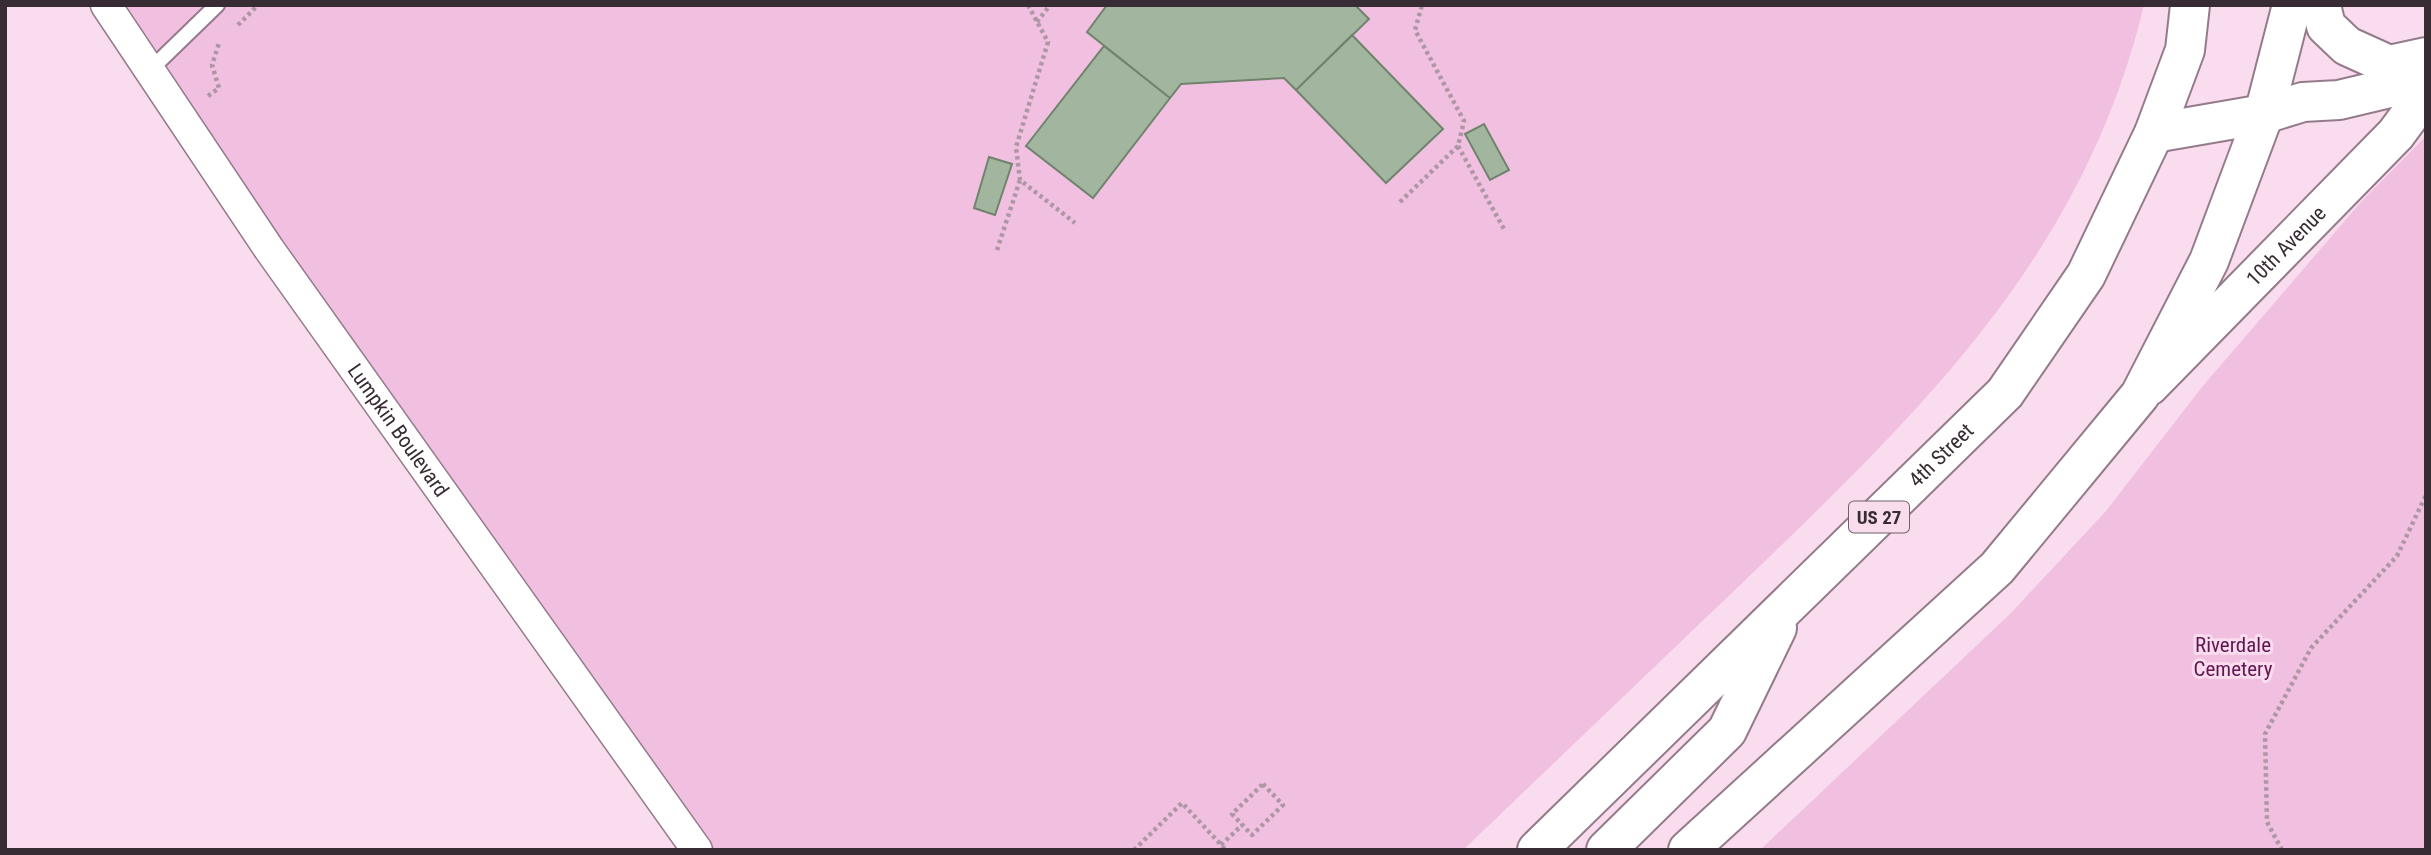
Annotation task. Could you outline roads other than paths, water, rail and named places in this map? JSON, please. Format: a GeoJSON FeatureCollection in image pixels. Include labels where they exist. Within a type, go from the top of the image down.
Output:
{"type":"FeatureCollection","features":[{"type":"Feature","properties":{"kind":"main road","name":"4th Street"},"geometry":{"type":"LineString","coordinates":[[1537,850],[2005,394],[2087,275],[2154,133],[2185,50],[2190,5]]}},
{"type":"Feature","properties":{"kind":"main road"},"geometry":{"type":"LineString","coordinates":[[1688,850],[1997,568],[2140,395],[2209,261],[2264,114],[2292,5]]}},
{"type":"Feature","properties":{"kind":"main road"},"geometry":{"type":"LineString","coordinates":[[2321,5],[2326,26],[2347,46],[2389,65],[2426,57]]}},
{"type":"Feature","properties":{"kind":"main road"},"geometry":{"type":"LineString","coordinates":[[2154,133],[2264,114],[2303,102],[2339,100],[2402,85],[2426,70]]}},
{"type":"Feature","properties":{"kind":"main road","name":"10th Avenue"},"geometry":{"type":"LineString","coordinates":[[2140,395],[2396,134],[2426,93]]}},
{"type":"Feature","properties":{"kind":"main road"},"geometry":{"type":"LineString","coordinates":[[1606,850],[1727,732],[1788,604]]}},
{"type":"Feature","properties":{"kind":"street","name":"Lumpkin Boulevard"},"geometry":{"type":"LineString","coordinates":[[106,5],[179,117],[697,850]]}},
{"type":"Feature","properties":{"kind":"lane"},"geometry":{"type":"LineString","coordinates":[[149,71],[218,5]]}},
{"type":"Feature","properties":{"kind":"park label","name":"Riverdale Cemetery"},"geometry":{"type":"Point","coordinates":[2233,657]}}]}
